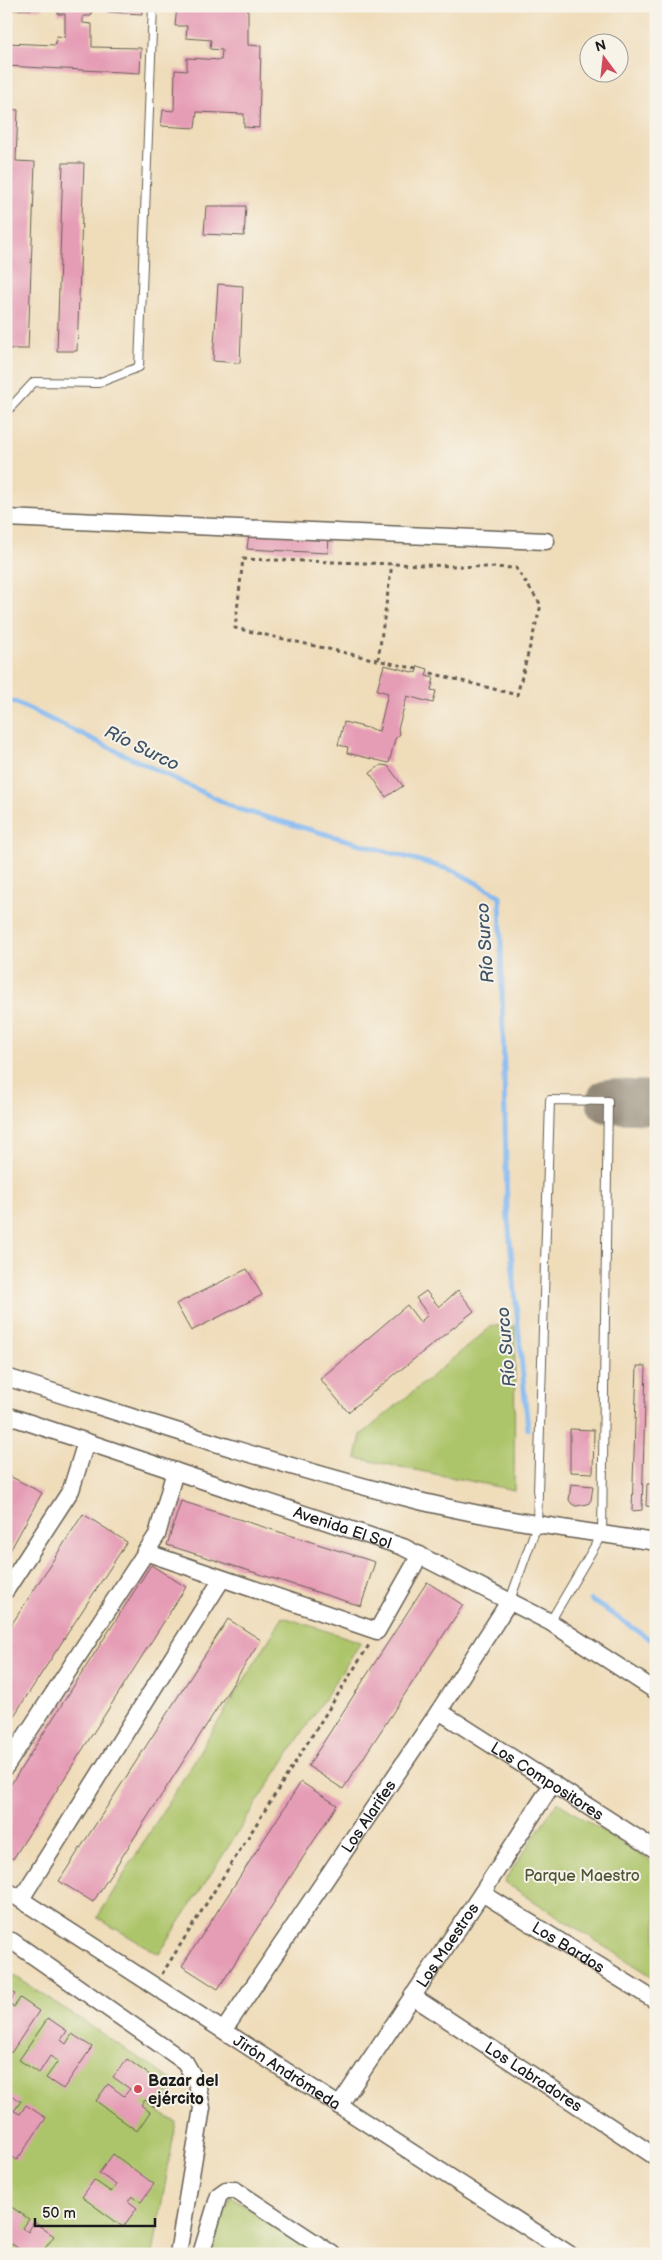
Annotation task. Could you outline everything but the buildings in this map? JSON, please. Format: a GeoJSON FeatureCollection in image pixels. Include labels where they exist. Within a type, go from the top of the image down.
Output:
{"type":"FeatureCollection","features":[{"type":"Feature","properties":{"kind":"street"},"geometry":{"type":"LineString","coordinates":[[6,518],[546,541]]}},
{"type":"Feature","properties":{"kind":"street"},"geometry":{"type":"LineString","coordinates":[[6,1377],[238,1450],[388,1493],[537,1525],[656,1542]]}},
{"type":"Feature","properties":{"kind":"street","name":"Avenida El Sol"},"geometry":{"type":"LineString","coordinates":[[6,1414],[374,1536],[420,1555],[550,1622],[656,1690]]}},
{"type":"Feature","properties":{"kind":"street"},"geometry":{"type":"LineString","coordinates":[[6,1590],[72,1490],[86,1442]]}},
{"type":"Feature","properties":{"kind":"street"},"geometry":{"type":"LineString","coordinates":[[6,1766],[157,1535],[175,1471]]}},
{"type":"Feature","properties":{"kind":"street"},"geometry":{"type":"LineString","coordinates":[[145,1552],[377,1632],[420,1555]]}},
{"type":"Feature","properties":{"kind":"street"},"geometry":{"type":"LineString","coordinates":[[21,1899],[222,1579]]}},
{"type":"Feature","properties":{"kind":"street","name":"Los Alarifes"},"geometry":{"type":"LineString","coordinates":[[224,2030],[439,1711],[510,1600]]}},
{"type":"Feature","properties":{"kind":"street","name":"Los Compositores"},"geometry":{"type":"LineString","coordinates":[[439,1711],[656,1850]]}},
{"type":"Feature","properties":{"kind":"street","name":"Los Maestros"},"geometry":{"type":"LineString","coordinates":[[339,2106],[482,1893],[553,1783]]}},
{"type":"Feature","properties":{"kind":"street","name":"Jirón Andrómeda"},"geometry":{"type":"LineString","coordinates":[[6,1890],[569,2254]]}},
{"type":"Feature","properties":{"kind":"street","name":"Los Bardos"},"geometry":{"type":"LineString","coordinates":[[482,1893],[656,2001]]}},
{"type":"Feature","properties":{"kind":"street"},"geometry":{"type":"LineString","coordinates":[[9,1941],[185,2062],[192,2072],[200,2096],[201,2121],[178,2254]]}},
{"type":"Feature","properties":{"kind":"street","name":"Los Labradores"},"geometry":{"type":"LineString","coordinates":[[412,1996],[656,2157]]}},
{"type":"Feature","properties":{"kind":"street"},"geometry":{"type":"LineString","coordinates":[[201,2254],[219,2195],[226,2190],[235,2190],[332,2254]]}},
{"type":"Feature","properties":{"kind":"lane"},"geometry":{"type":"LineString","coordinates":[[6,408],[10,408],[34,382],[98,384],[139,367],[153,6]]}},
{"type":"Feature","properties":{"kind":"lane"},"geometry":{"type":"LineString","coordinates":[[510,1600],[537,1525],[550,1100],[608,1101],[602,1534],[550,1622]]}},
{"type":"Feature","properties":{"kind":"path"},"geometry":{"type":"LineString","coordinates":[[417,669],[235,628],[243,559],[516,568],[541,605],[517,695],[427,672]]}},
{"type":"Feature","properties":{"kind":"path"},"geometry":{"type":"LineString","coordinates":[[378,660],[392,564]]}},
{"type":"Feature","properties":{"kind":"path"},"geometry":{"type":"LineString","coordinates":[[154,1986],[377,1632]]}},
{"type":"Feature","properties":{"kind":"green space"},"geometry":{"type":"Polygon","coordinates":[[[492,1326],[515,1326],[514,1490],[356,1458],[361,1435],[492,1326]]]}},
{"type":"Feature","properties":{"kind":"green space"},"geometry":{"type":"Polygon","coordinates":[[[283,1617],[361,1642],[159,1954],[97,1918],[283,1617]]]}},
{"type":"Feature","properties":{"kind":"green space","name":"Parque Maestro"},"geometry":{"type":"Polygon","coordinates":[[[557,1802],[656,1865],[656,1972],[653,1977],[504,1882],[557,1802]]]}},
{"type":"Feature","properties":{"kind":"green space"},"geometry":{"type":"Polygon","coordinates":[[[6,1970],[175,2082],[158,2112],[176,2122],[153,2254],[6,2254],[6,1970]]]}},
{"type":"Feature","properties":{"kind":"green space"},"geometry":{"type":"Polygon","coordinates":[[[231,2196],[317,2254],[209,2254],[231,2196]]]}},
{"type":"Feature","properties":{"kind":"waterway","name":"Río Surco"},"geometry":{"type":"LineString","coordinates":[[6,698],[238,809],[455,871],[500,896],[507,1209],[528,1429]]}},
{"type":"Feature","properties":{"kind":"waterway","name":"Río Surco"},"geometry":{"type":"LineString","coordinates":[[591,1600],[656,1643]]}},
{"type":"Feature","properties":{"kind":"taxiway"},"geometry":{"type":"LineString","coordinates":[[608,1101],[656,1103]]}},
{"type":"Feature","properties":{"kind":"place","name":"Bazar del ejército"},"geometry":{"type":"Point","coordinates":[138,2089]}}]}
